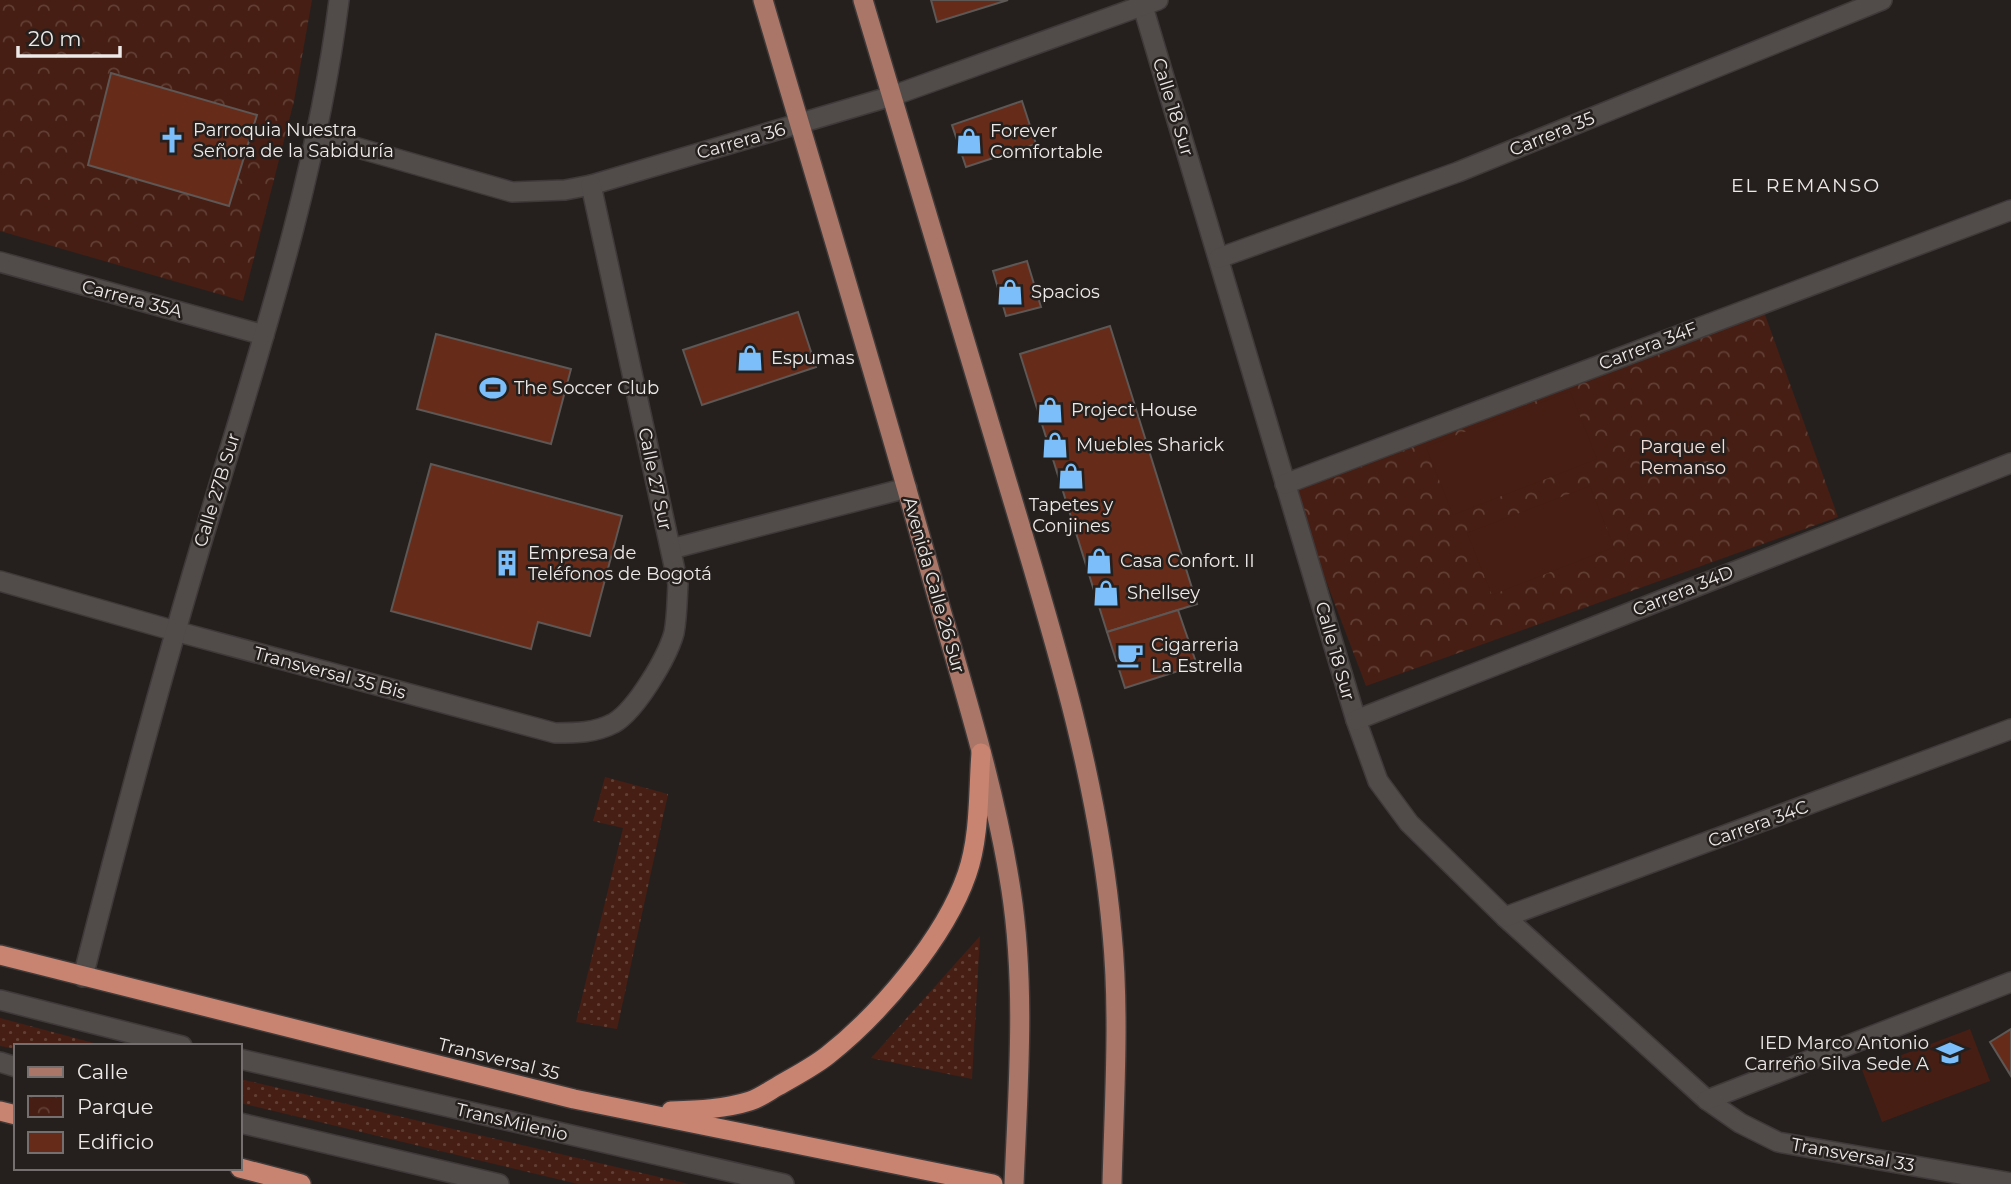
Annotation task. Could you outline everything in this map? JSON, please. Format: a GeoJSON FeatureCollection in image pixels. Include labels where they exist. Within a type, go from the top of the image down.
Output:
{"type":"FeatureCollection","features":[{"type":"Feature","properties":{"kind":"highway"},"geometry":{"type":"LineString","coordinates":[[635,1111],[703,1110],[751,1101],[828,1055],[873,1014],[925,951],[952,907],[967,875],[976,822],[981,752]]}},
{"type":"Feature","properties":{"kind":"highway","name":"Transversal 35"},"geometry":{"type":"LineString","coordinates":[[0,955],[547,1092],[993,1184]]}},
{"type":"Feature","properties":{"kind":"highway"},"geometry":{"type":"LineString","coordinates":[[242,1169],[301,1184]]}},
{"type":"Feature","properties":{"kind":"main road","name":"Avenida Calle 26 Sur"},"geometry":{"type":"LineString","coordinates":[[763,0],[981,752],[1003,847],[1016,929],[1019,1003],[1014,1184]]}},
{"type":"Feature","properties":{"kind":"main road"},"geometry":{"type":"LineString","coordinates":[[863,0],[1055,643],[1090,784],[1101,841],[1112,934],[1116,1021],[1112,1184]]}},
{"type":"Feature","properties":{"kind":"street","name":"Calle 27B Sur"},"geometry":{"type":"LineString","coordinates":[[83,977],[175,631],[264,335],[316,136],[339,0]]}},
{"type":"Feature","properties":{"kind":"street","name":"Carrera 35"},"geometry":{"type":"LineString","coordinates":[[1219,258],[1458,172],[1882,0]]}},
{"type":"Feature","properties":{"kind":"street","name":"Carrera 36"},"geometry":{"type":"LineString","coordinates":[[316,136],[512,192],[536,193],[591,185],[892,96],[1147,2]]}},
{"type":"Feature","properties":{"kind":"street","name":"Calle 18 Sur"},"geometry":{"type":"LineString","coordinates":[[1147,2],[1285,484],[1356,720],[1378,781],[1409,823],[1505,917],[1707,1100],[1740,1123],[1778,1142]]}},
{"type":"Feature","properties":{"kind":"street","name":"Calle 27 Sur"},"geometry":{"type":"LineString","coordinates":[[591,185],[678,584],[674,633],[648,687]]}},
{"type":"Feature","properties":{"kind":"street","name":"Carrera 34F"},"geometry":{"type":"LineString","coordinates":[[1285,484],[2011,210]]}},
{"type":"Feature","properties":{"kind":"street","name":"Carrera 35A"},"geometry":{"type":"LineString","coordinates":[[0,262],[264,335]]}},
{"type":"Feature","properties":{"kind":"street","name":"Carrera 34D"},"geometry":{"type":"LineString","coordinates":[[1356,720],[2011,463]]}},
{"type":"Feature","properties":{"kind":"street"},"geometry":{"type":"LineString","coordinates":[[671,549],[906,488]]}},
{"type":"Feature","properties":{"kind":"street","name":"Transversal 35 Bis"},"geometry":{"type":"LineString","coordinates":[[0,581],[555,733],[584,734],[615,722],[648,687]]}},
{"type":"Feature","properties":{"kind":"street","name":"Carrera 34C"},"geometry":{"type":"LineString","coordinates":[[1505,917],[2011,729]]}},
{"type":"Feature","properties":{"kind":"street"},"geometry":{"type":"LineString","coordinates":[[1707,1100],[2011,982]]}},
{"type":"Feature","properties":{"kind":"street"},"geometry":{"type":"LineString","coordinates":[[0,1000],[174,1044]]}},
{"type":"Feature","properties":{"kind":"street","name":"TransMilenio"},"geometry":{"type":"LineString","coordinates":[[242,1059],[784,1184]]}},
{"type":"Feature","properties":{"kind":"street"},"geometry":{"type":"LineString","coordinates":[[242,1123],[499,1184]]}},
{"type":"Feature","properties":{"kind":"street","name":"Transversal 33"},"geometry":{"type":"LineString","coordinates":[[1778,1142],[2011,1183]]}},
{"type":"Feature","properties":{"kind":"green space"},"geometry":{"type":"Polygon","coordinates":[[[0,0],[312,0],[294,101],[243,301],[0,231],[0,0]]]}},
{"type":"Feature","properties":{"kind":"green space","name":"Parque el Remanso"},"geometry":{"type":"Polygon","coordinates":[[[1764,312],[1838,517],[1366,686],[1290,486],[1764,312]]]}},
{"type":"Feature","properties":{"kind":"green space"},"geometry":{"type":"Polygon","coordinates":[[[1570,391],[1597,459],[1453,515],[1426,447],[1570,391]]]}},
{"type":"Feature","properties":{"kind":"green space"},"geometry":{"type":"Polygon","coordinates":[[[1590,486],[1614,547],[1492,595],[1467,533],[1590,486]]]}},
{"type":"Feature","properties":{"kind":"green space"},"geometry":{"type":"Polygon","coordinates":[[[605,777],[668,794],[617,1029],[576,1022],[623,828],[593,821],[605,777]]]}},
{"type":"Feature","properties":{"kind":"green space"},"geometry":{"type":"Polygon","coordinates":[[[980,936],[972,1079],[871,1058],[980,936]]]}},
{"type":"Feature","properties":{"kind":"green space"},"geometry":{"type":"Polygon","coordinates":[[[0,1018],[98,1044],[14,1044],[14,1049],[0,1046],[0,1018]]]}},
{"type":"Feature","properties":{"kind":"green space"},"geometry":{"type":"Polygon","coordinates":[[[1970,1029],[1990,1081],[1882,1122],[1862,1070],[1970,1029]]]}},
{"type":"Feature","properties":{"kind":"green space"},"geometry":{"type":"Polygon","coordinates":[[[242,1079],[689,1184],[578,1184],[242,1103],[242,1079]]]}},
{"type":"Feature","properties":{"kind":"building"},"geometry":{"type":"Polygon","coordinates":[[[931,0],[1008,0],[937,22],[931,0]]]}},
{"type":"Feature","properties":{"kind":"building","name":"Parroquia Nuestra Señora de la Sabiduría"},"geometry":{"type":"Polygon","coordinates":[[[111,73],[257,115],[229,206],[88,165],[111,73]]]}},
{"type":"Feature","properties":{"kind":"building"},"geometry":{"type":"Polygon","coordinates":[[[1022,101],[1036,144],[966,167],[952,125],[1022,101]]]}},
{"type":"Feature","properties":{"kind":"building"},"geometry":{"type":"Polygon","coordinates":[[[1027,261],[1041,307],[1006,316],[993,271],[1027,261]]]}},
{"type":"Feature","properties":{"kind":"building","name":"Espumas"},"geometry":{"type":"Polygon","coordinates":[[[798,312],[816,367],[702,405],[683,350],[798,312]]]}},
{"type":"Feature","properties":{"kind":"building"},"geometry":{"type":"Polygon","coordinates":[[[1110,326],[1197,604],[1107,632],[1020,354],[1110,326]]]}},
{"type":"Feature","properties":{"kind":"building","name":"The Soccer Club"},"geometry":{"type":"Polygon","coordinates":[[[436,334],[571,369],[551,444],[417,409],[436,334]]]}},
{"type":"Feature","properties":{"kind":"building","name":"Empresa de Teléfonos de Bogotá"},"geometry":{"type":"Polygon","coordinates":[[[431,464],[622,516],[590,636],[538,622],[531,649],[391,611],[431,464]]]}},
{"type":"Feature","properties":{"kind":"building"},"geometry":{"type":"Polygon","coordinates":[[[1178,610],[1197,665],[1125,688],[1107,632],[1178,610]]]}},
{"type":"Feature","properties":{"kind":"building"},"geometry":{"type":"Polygon","coordinates":[[[2011,1029],[2011,1076],[1990,1042],[2011,1029]]]}},
{"type":"Feature","properties":{"kind":"place","name":"Parroquia Nuestra Señora de la Sabiduría"},"geometry":{"type":"Point","coordinates":[172,140]}},
{"type":"Feature","properties":{"kind":"place","name":"Forever Comfortable"},"geometry":{"type":"Point","coordinates":[969,141]}},
{"type":"Feature","properties":{"kind":"place","name":"Spacios"},"geometry":{"type":"Point","coordinates":[1010,292]}},
{"type":"Feature","properties":{"kind":"place","name":"Espumas"},"geometry":{"type":"Point","coordinates":[750,358]}},
{"type":"Feature","properties":{"kind":"place","name":"The Soccer Club"},"geometry":{"type":"Point","coordinates":[493,388]}},
{"type":"Feature","properties":{"kind":"place","name":"Project House"},"geometry":{"type":"Point","coordinates":[1050,410]}},
{"type":"Feature","properties":{"kind":"place","name":"Muebles Sharick"},"geometry":{"type":"Point","coordinates":[1055,445]}},
{"type":"Feature","properties":{"kind":"place","name":"Tapetes y Conjines"},"geometry":{"type":"Point","coordinates":[1071,476]}},
{"type":"Feature","properties":{"kind":"place","name":"Casa Confort. II"},"geometry":{"type":"Point","coordinates":[1099,561]}},
{"type":"Feature","properties":{"kind":"place","name":"Empresa de Teléfonos de Bogotá"},"geometry":{"type":"Point","coordinates":[507,563]}},
{"type":"Feature","properties":{"kind":"place","name":"Shellsey"},"geometry":{"type":"Point","coordinates":[1106,593]}},
{"type":"Feature","properties":{"kind":"place","name":"Cigarreria La Estrella"},"geometry":{"type":"Point","coordinates":[1130,655]}},
{"type":"Feature","properties":{"kind":"place","name":"IED Marco Antonio Carreño Silva Sede A"},"geometry":{"type":"Point","coordinates":[1950,1053]}},
{"type":"Feature","properties":{"kind":"district","name":"EL REMANSO"},"geometry":{"type":"Point","coordinates":[1806,185]}}]}
